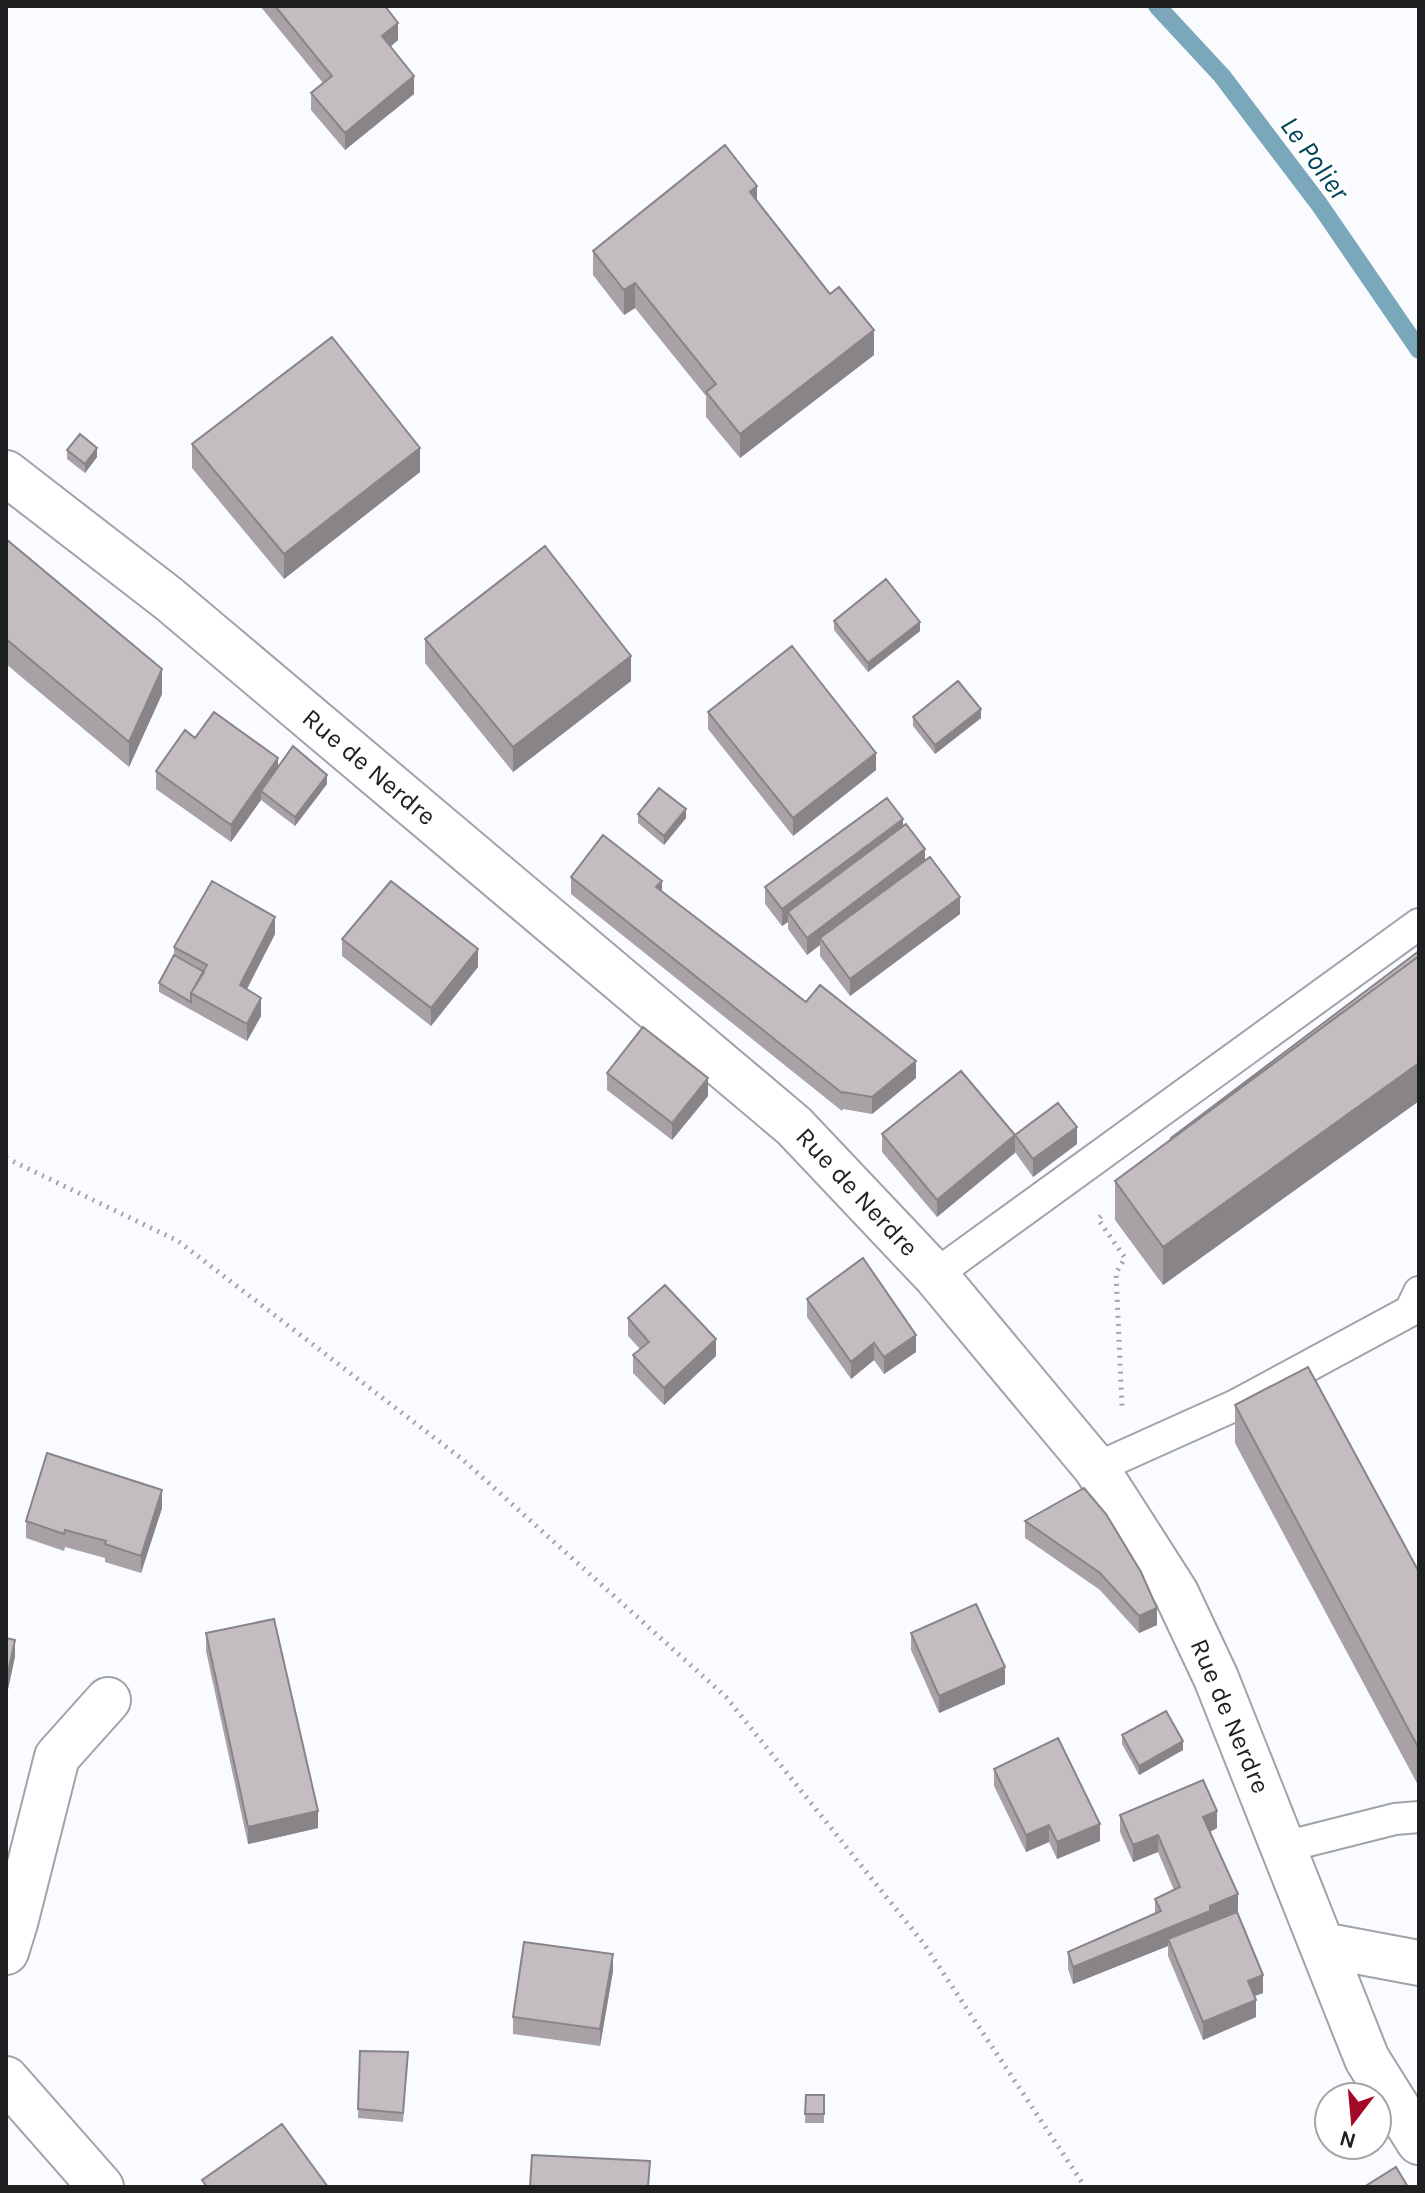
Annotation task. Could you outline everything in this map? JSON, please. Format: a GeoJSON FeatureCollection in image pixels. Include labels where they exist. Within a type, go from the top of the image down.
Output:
{"type":"FeatureCollection","features":[{"type":"Feature","properties":{"kind":"street","name":"Rue de Nerdre"},"geometry":{"type":"LineString","coordinates":[[6,473],[169,599],[794,1126],[1110,1461],[1216,1678],[1367,2059],[1419,2142]]}},
{"type":"Feature","properties":{"kind":"street"},"geometry":{"type":"LineString","coordinates":[[6,1952],[57,1757],[108,1700]]}},
{"type":"Feature","properties":{"kind":"street"},"geometry":{"type":"LineString","coordinates":[[1323,1945],[1419,1963]]}},
{"type":"Feature","properties":{"kind":"street"},"geometry":{"type":"LineString","coordinates":[[6,2079],[101,2187]]}},
{"type":"Feature","properties":{"kind":"lane"},"geometry":{"type":"LineString","coordinates":[[935,1275],[1419,924]]}},
{"type":"Feature","properties":{"kind":"lane"},"geometry":{"type":"LineString","coordinates":[[1110,1461],[1236,1405],[1340,1364],[1410,1311],[1419,1292]]}},
{"type":"Feature","properties":{"kind":"lane"},"geometry":{"type":"LineString","coordinates":[[1284,1847],[1395,1819],[1419,1817]]}},
{"type":"Feature","properties":{"kind":"path"},"geometry":{"type":"LineString","coordinates":[[6,1158],[178,1241],[462,1459],[726,1697],[924,1944],[1085,2187]]}},
{"type":"Feature","properties":{"kind":"path"},"geometry":{"type":"LineString","coordinates":[[1109,1210],[1098,1219],[1125,1258],[1116,1273],[1110,1461]]}},
{"type":"Feature","properties":{"kind":"building"},"geometry":{"type":"Polygon","coordinates":[[[275,6],[385,6],[398,23],[382,36],[414,76],[345,133],[311,93],[332,76],[275,6]]]}},
{"type":"Feature","properties":{"kind":"building"},"geometry":{"type":"Polygon","coordinates":[[[725,145],[757,186],[750,192],[830,294],[839,287],[874,330],[740,434],[706,392],[716,384],[635,283],[624,290],[593,251],[725,145]]]}},
{"type":"Feature","properties":{"kind":"building"},"geometry":{"type":"Polygon","coordinates":[[[332,337],[420,448],[284,554],[192,444],[332,337]]]}},
{"type":"Feature","properties":{"kind":"building"},"geometry":{"type":"Polygon","coordinates":[[[80,434],[97,448],[85,464],[67,450],[80,434]]]}},
{"type":"Feature","properties":{"kind":"building"},"geometry":{"type":"Polygon","coordinates":[[[6,539],[162,669],[129,742],[6,639],[6,539]]]}},
{"type":"Feature","properties":{"kind":"building"},"geometry":{"type":"Polygon","coordinates":[[[545,546],[631,656],[513,747],[425,639],[545,546]]]}},
{"type":"Feature","properties":{"kind":"building"},"geometry":{"type":"Polygon","coordinates":[[[886,579],[920,622],[868,663],[834,621],[886,579]]]}},
{"type":"Feature","properties":{"kind":"building"},"geometry":{"type":"Polygon","coordinates":[[[792,646],[876,753],[793,818],[708,712],[792,646]]]}},
{"type":"Feature","properties":{"kind":"building"},"geometry":{"type":"Polygon","coordinates":[[[958,681],[981,709],[935,745],[913,717],[958,681]]]}},
{"type":"Feature","properties":{"kind":"building"},"geometry":{"type":"Polygon","coordinates":[[[214,712],[278,758],[231,825],[156,771],[185,730],[195,738],[214,712]]]}},
{"type":"Feature","properties":{"kind":"building"},"geometry":{"type":"Polygon","coordinates":[[[293,746],[327,775],[295,817],[261,791],[293,746]]]}},
{"type":"Feature","properties":{"kind":"building"},"geometry":{"type":"Polygon","coordinates":[[[659,788],[686,809],[664,836],[638,814],[659,788]]]}},
{"type":"Feature","properties":{"kind":"building"},"geometry":{"type":"Polygon","coordinates":[[[887,798],[903,819],[782,909],[765,887],[887,798]]]}},
{"type":"Feature","properties":{"kind":"building"},"geometry":{"type":"Polygon","coordinates":[[[906,824],[925,849],[807,938],[788,912],[906,824]]]}},
{"type":"Feature","properties":{"kind":"building"},"geometry":{"type":"Polygon","coordinates":[[[603,835],[662,881],[656,887],[806,1002],[820,985],[916,1061],[872,1097],[842,1093],[571,877],[603,835]]]}},
{"type":"Feature","properties":{"kind":"building"},"geometry":{"type":"Polygon","coordinates":[[[930,857],[960,897],[850,979],[820,938],[930,857]]]}},
{"type":"Feature","properties":{"kind":"building"},"geometry":{"type":"Polygon","coordinates":[[[212,881],[275,917],[240,985],[261,998],[247,1024],[191,993],[207,965],[174,947],[212,881]]]}},
{"type":"Feature","properties":{"kind":"building"},"geometry":{"type":"Polygon","coordinates":[[[391,881],[478,949],[431,1008],[342,939],[391,881]]]}},
{"type":"Feature","properties":{"kind":"building"},"geometry":{"type":"Polygon","coordinates":[[[1419,951],[1419,956],[1171,1139],[1171,1138],[1419,951]]]}},
{"type":"Feature","properties":{"kind":"building"},"geometry":{"type":"Polygon","coordinates":[[[174,955],[204,972],[191,993],[191,1002],[159,983],[174,955]]]}},
{"type":"Feature","properties":{"kind":"building"},"geometry":{"type":"Polygon","coordinates":[[[1419,956],[1419,1063],[1163,1247],[1115,1181],[1419,956]]]}},
{"type":"Feature","properties":{"kind":"building"},"geometry":{"type":"Polygon","coordinates":[[[643,1027],[708,1078],[672,1123],[607,1073],[643,1027]]]}},
{"type":"Feature","properties":{"kind":"building"},"geometry":{"type":"Polygon","coordinates":[[[961,1071],[1015,1135],[937,1200],[882,1134],[961,1071]]]}},
{"type":"Feature","properties":{"kind":"building"},"geometry":{"type":"Polygon","coordinates":[[[1058,1103],[1077,1127],[1033,1159],[1015,1135],[1058,1103]]]}},
{"type":"Feature","properties":{"kind":"building"},"geometry":{"type":"Polygon","coordinates":[[[863,1258],[916,1335],[884,1357],[874,1343],[851,1362],[807,1299],[863,1258]]]}},
{"type":"Feature","properties":{"kind":"building"},"geometry":{"type":"Polygon","coordinates":[[[665,1285],[716,1339],[664,1388],[633,1355],[649,1342],[628,1318],[665,1285]]]}},
{"type":"Feature","properties":{"kind":"building"},"geometry":{"type":"Polygon","coordinates":[[[1308,1367],[1419,1572],[1419,1749],[1235,1405],[1308,1367]]]}},
{"type":"Feature","properties":{"kind":"building"},"geometry":{"type":"Polygon","coordinates":[[[47,1453],[162,1490],[141,1556],[105,1544],[106,1541],[65,1530],[64,1534],[26,1521],[47,1453]]]}},
{"type":"Feature","properties":{"kind":"building"},"geometry":{"type":"Polygon","coordinates":[[[1084,1488],[1106,1514],[1141,1572],[1157,1608],[1139,1616],[1100,1573],[1025,1521],[1084,1488]]]}},
{"type":"Feature","properties":{"kind":"building"},"geometry":{"type":"Polygon","coordinates":[[[976,1604],[1005,1667],[939,1696],[911,1633],[976,1604]]]}},
{"type":"Feature","properties":{"kind":"building"},"geometry":{"type":"Polygon","coordinates":[[[274,1619],[318,1811],[248,1827],[206,1633],[274,1619]]]}},
{"type":"Feature","properties":{"kind":"building"},"geometry":{"type":"Polygon","coordinates":[[[6,1638],[15,1640],[6,1682],[6,1638]]]}},
{"type":"Feature","properties":{"kind":"building"},"geometry":{"type":"Polygon","coordinates":[[[1166,1711],[1183,1741],[1139,1766],[1122,1735],[1166,1711]]]}},
{"type":"Feature","properties":{"kind":"building"},"geometry":{"type":"Polygon","coordinates":[[[1058,1738],[1100,1824],[1057,1842],[1049,1825],[1026,1835],[994,1769],[1058,1738]]]}},
{"type":"Feature","properties":{"kind":"building"},"geometry":{"type":"Polygon","coordinates":[[[1203,1780],[1217,1811],[1203,1817],[1238,1894],[1210,1906],[1210,1911],[1073,1967],[1068,1952],[1161,1911],[1155,1899],[1180,1887],[1158,1835],[1133,1845],[1120,1815],[1203,1780]]]}},
{"type":"Feature","properties":{"kind":"building"},"geometry":{"type":"Polygon","coordinates":[[[1237,1912],[1263,1975],[1248,1981],[1256,2000],[1203,2022],[1168,1939],[1237,1912]]]}},
{"type":"Feature","properties":{"kind":"building"},"geometry":{"type":"Polygon","coordinates":[[[524,1942],[613,1954],[600,2029],[513,2017],[524,1942]]]}},
{"type":"Feature","properties":{"kind":"building"},"geometry":{"type":"Polygon","coordinates":[[[360,2051],[408,2052],[403,2113],[358,2109],[360,2051]]]}},
{"type":"Feature","properties":{"kind":"building"},"geometry":{"type":"Polygon","coordinates":[[[806,2095],[824,2095],[824,2114],[805,2114],[806,2095]]]}},
{"type":"Feature","properties":{"kind":"building"},"geometry":{"type":"Polygon","coordinates":[[[282,2124],[328,2187],[207,2187],[202,2180],[282,2124]]]}},
{"type":"Feature","properties":{"kind":"building"},"geometry":{"type":"Polygon","coordinates":[[[532,2155],[650,2161],[648,2187],[530,2187],[532,2155]]]}},
{"type":"Feature","properties":{"kind":"building"},"geometry":{"type":"Polygon","coordinates":[[[1396,2167],[1408,2187],[1364,2187],[1396,2167]]]}},
{"type":"Feature","properties":{"kind":"waterway","name":"Le Polier"},"geometry":{"type":"LineString","coordinates":[[1157,6],[1222,76],[1319,204],[1419,350]]}}]}
